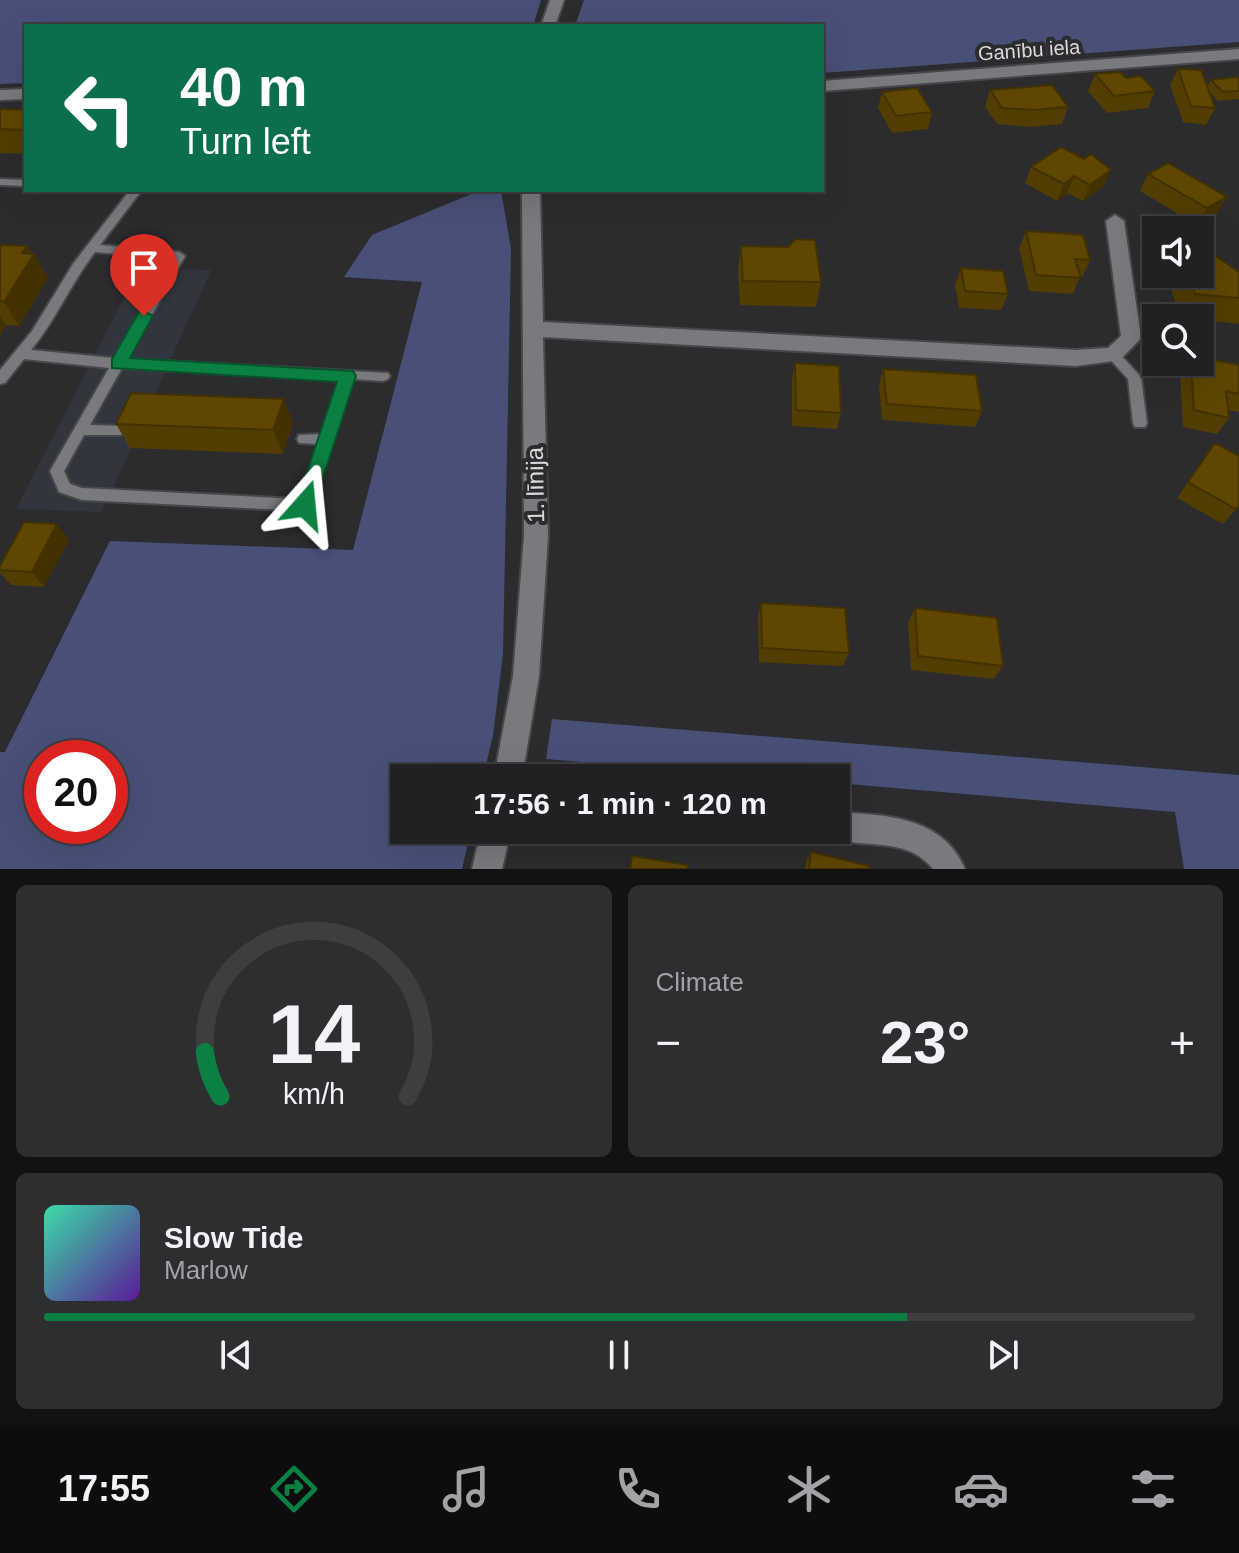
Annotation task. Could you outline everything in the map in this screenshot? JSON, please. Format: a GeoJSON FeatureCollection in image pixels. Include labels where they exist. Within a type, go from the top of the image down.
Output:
{"type":"FeatureCollection","features":[{"type":"Feature","properties":{"kind":"street"},"geometry":{"type":"LineString","coordinates":[[549,24],[557,0]]}},
{"type":"Feature","properties":{"kind":"street","name":"Ganību iela"},"geometry":{"type":"LineString","coordinates":[[824,86],[1239,54]]}},
{"type":"Feature","properties":{"kind":"street"},"geometry":{"type":"LineString","coordinates":[[0,95],[24,94]]}},
{"type":"Feature","properties":{"kind":"street","name":"1. līnija"},"geometry":{"type":"LineString","coordinates":[[510,764],[526,676],[536,536],[531,192]]}},
{"type":"Feature","properties":{"kind":"street"},"geometry":{"type":"LineString","coordinates":[[532,329],[1076,358],[1113,355],[1131,338],[1115,221]]}},
{"type":"Feature","properties":{"kind":"street"},"geometry":{"type":"LineString","coordinates":[[850,827],[895,831],[928,841],[950,869]]}},
{"type":"Feature","properties":{"kind":"street"},"geometry":{"type":"LineString","coordinates":[[487,869],[493,844]]}},
{"type":"Feature","properties":{"kind":"lane"},"geometry":{"type":"LineString","coordinates":[[0,182],[24,183]]}},
{"type":"Feature","properties":{"kind":"lane"},"geometry":{"type":"LineString","coordinates":[[0,379],[21,354],[92,248],[134,192]]}},
{"type":"Feature","properties":{"kind":"lane"},"geometry":{"type":"LineString","coordinates":[[92,248],[179,256],[57,471],[64,488],[82,494],[305,505],[347,376]]}},
{"type":"Feature","properties":{"kind":"lane"},"geometry":{"type":"LineString","coordinates":[[21,354],[118,364],[383,376]]}},
{"type":"Feature","properties":{"kind":"lane"},"geometry":{"type":"LineString","coordinates":[[1113,355],[1134,377],[1140,423]]}},
{"type":"Feature","properties":{"kind":"lane"},"geometry":{"type":"LineString","coordinates":[[81,430],[120,430]]}},
{"type":"Feature","properties":{"kind":"lane"},"geometry":{"type":"LineString","coordinates":[[304,439],[327,439]]}},
{"type":"Feature","properties":{"kind":"shaded area"},"geometry":{"type":"Polygon","coordinates":[[[0,0],[541,0],[534,24],[24,24],[24,83],[0,84],[0,0]]]}},
{"type":"Feature","properties":{"kind":"shaded area"},"geometry":{"type":"Polygon","coordinates":[[[584,0],[1239,0],[1239,42],[824,73],[824,24],[576,24],[584,0]]]}},
{"type":"Feature","properties":{"kind":"shaded area"},"geometry":{"type":"Polygon","coordinates":[[[476,192],[501,192],[511,249],[503,654],[493,735],[486,764],[390,764],[390,844],[468,844],[462,869],[0,869],[0,752],[5,752],[110,541],[353,550],[422,282],[344,277],[372,235],[476,192]]]}},
{"type":"Feature","properties":{"kind":"shaded area"},"geometry":{"type":"Polygon","coordinates":[[[139,269],[211,270],[102,512],[16,509],[139,269]]]}},
{"type":"Feature","properties":{"kind":"shaded area"},"geometry":{"type":"Polygon","coordinates":[[[552,719],[1239,775],[1239,869],[1184,869],[1175,812],[850,784],[850,764],[605,764],[546,759],[552,719]]]}},
{"type":"Feature","properties":{"kind":"building"},"geometry":{"type":"Polygon","coordinates":[[[1178,69],[1201,70],[1215,108],[1191,106],[1178,69]]]}},
{"type":"Feature","properties":{"kind":"building"},"geometry":{"type":"Polygon","coordinates":[[[1120,72],[1126,78],[1141,76],[1155,91],[1114,96],[1095,74],[1120,72]]]}},
{"type":"Feature","properties":{"kind":"building"},"geometry":{"type":"Polygon","coordinates":[[[1237,77],[1239,91],[1223,92],[1211,80],[1237,77]]]}},
{"type":"Feature","properties":{"kind":"building"},"geometry":{"type":"Polygon","coordinates":[[[1052,85],[1068,107],[1035,110],[1002,108],[990,90],[1052,85]]]}},
{"type":"Feature","properties":{"kind":"building"},"geometry":{"type":"Polygon","coordinates":[[[917,88],[932,112],[896,116],[882,92],[917,88]]]}},
{"type":"Feature","properties":{"kind":"building"},"geometry":{"type":"Polygon","coordinates":[[[0,109],[24,110],[24,130],[0,129],[0,109]]]}},
{"type":"Feature","properties":{"kind":"building"},"geometry":{"type":"Polygon","coordinates":[[[1061,147],[1084,159],[1091,154],[1111,170],[1090,185],[1074,176],[1064,184],[1031,167],[1061,147]]]}},
{"type":"Feature","properties":{"kind":"building"},"geometry":{"type":"Polygon","coordinates":[[[1168,163],[1227,197],[1207,208],[1148,174],[1168,163]]]}},
{"type":"Feature","properties":{"kind":"building"},"geometry":{"type":"Polygon","coordinates":[[[1026,231],[1083,235],[1090,260],[1075,259],[1081,278],[1036,275],[1026,231]]]}},
{"type":"Feature","properties":{"kind":"building"},"geometry":{"type":"Polygon","coordinates":[[[796,239],[815,240],[821,282],[743,281],[741,246],[788,247],[796,239]]]}},
{"type":"Feature","properties":{"kind":"building"},"geometry":{"type":"Polygon","coordinates":[[[0,245],[27,246],[22,253],[34,254],[4,302],[0,301],[0,245]]]}},
{"type":"Feature","properties":{"kind":"building"},"geometry":{"type":"Polygon","coordinates":[[[1214,255],[1239,272],[1239,298],[1195,294],[1193,288],[1214,288],[1214,255]]]}},
{"type":"Feature","properties":{"kind":"building"},"geometry":{"type":"Polygon","coordinates":[[[961,268],[1003,271],[1008,294],[965,291],[961,268]]]}},
{"type":"Feature","properties":{"kind":"building"},"geometry":{"type":"Polygon","coordinates":[[[1214,360],[1239,365],[1239,394],[1226,391],[1229,418],[1194,410],[1192,376],[1214,376],[1214,360]]]}},
{"type":"Feature","properties":{"kind":"building"},"geometry":{"type":"Polygon","coordinates":[[[795,363],[839,366],[841,413],[796,410],[795,363]]]}},
{"type":"Feature","properties":{"kind":"building"},"geometry":{"type":"Polygon","coordinates":[[[883,369],[976,375],[982,411],[887,404],[883,369]]]}},
{"type":"Feature","properties":{"kind":"building"},"geometry":{"type":"Polygon","coordinates":[[[131,393],[284,399],[273,430],[116,424],[131,393]]]}},
{"type":"Feature","properties":{"kind":"building"},"geometry":{"type":"Polygon","coordinates":[[[1215,443],[1239,456],[1239,505],[1236,509],[1188,482],[1215,443]]]}},
{"type":"Feature","properties":{"kind":"building"},"geometry":{"type":"Polygon","coordinates":[[[24,522],[57,524],[32,572],[0,570],[0,566],[24,522]]]}},
{"type":"Feature","properties":{"kind":"building"},"geometry":{"type":"Polygon","coordinates":[[[761,603],[845,608],[849,653],[762,648],[761,603]]]}},
{"type":"Feature","properties":{"kind":"building"},"geometry":{"type":"Polygon","coordinates":[[[915,608],[997,618],[1003,666],[918,656],[915,608]]]}},
{"type":"Feature","properties":{"kind":"building"},"geometry":{"type":"Polygon","coordinates":[[[811,852],[869,866],[869,869],[809,869],[811,852]]]}},
{"type":"Feature","properties":{"kind":"building"},"geometry":{"type":"Polygon","coordinates":[[[632,856],[688,865],[687,869],[630,869],[632,856]]]}},
{"type":"Feature","properties":{"kind":"route"},"geometry":{"type":"LineString","coordinates":[[144,316],[118,364],[347,376],[305,505]]}}]}
